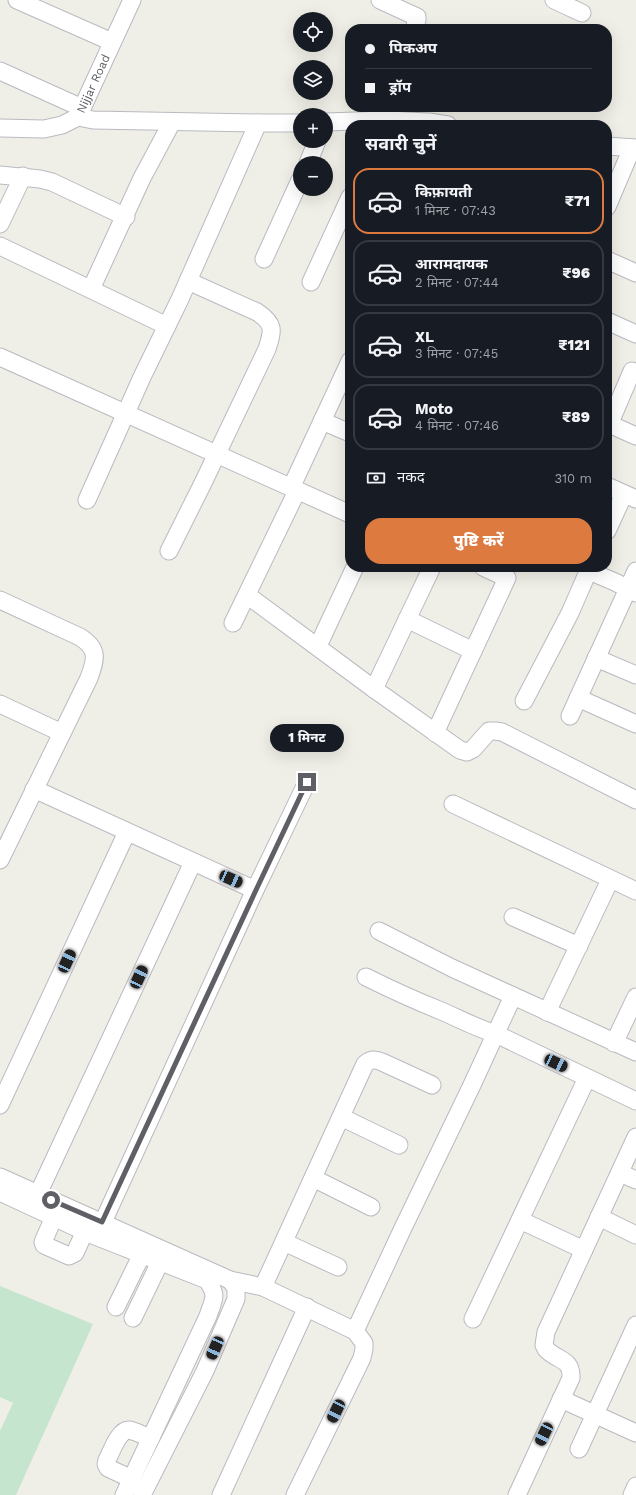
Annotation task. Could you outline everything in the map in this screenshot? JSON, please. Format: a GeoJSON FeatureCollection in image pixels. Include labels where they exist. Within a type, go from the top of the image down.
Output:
{"type":"FeatureCollection","features":[{"type":"Feature","properties":{"kind":"street"},"geometry":{"type":"LineString","coordinates":[[17,0],[112,42]]}},
{"type":"Feature","properties":{"kind":"street","name":"Nijjar Road"},"geometry":{"type":"LineString","coordinates":[[0,128],[44,129],[62,125],[80,112],[132,0]]}},
{"type":"Feature","properties":{"kind":"street"},"geometry":{"type":"LineString","coordinates":[[380,0],[417,18],[418,20],[416,24]]}},
{"type":"Feature","properties":{"kind":"street"},"geometry":{"type":"LineString","coordinates":[[554,0],[582,13]]}},
{"type":"Feature","properties":{"kind":"street"},"geometry":{"type":"LineString","coordinates":[[0,71],[93,120],[293,123]]}},
{"type":"Feature","properties":{"kind":"street"},"geometry":{"type":"LineString","coordinates":[[352,120],[379,118],[396,120]]}},
{"type":"Feature","properties":{"kind":"street"},"geometry":{"type":"LineString","coordinates":[[333,121],[345,121]]}},
{"type":"Feature","properties":{"kind":"street"},"geometry":{"type":"LineString","coordinates":[[91,289],[126,217],[142,178],[172,122]]}},
{"type":"Feature","properties":{"kind":"street"},"geometry":{"type":"LineString","coordinates":[[87,500],[188,281],[258,123]]}},
{"type":"Feature","properties":{"kind":"street"},"geometry":{"type":"LineString","coordinates":[[612,146],[634,148],[612,196]]}},
{"type":"Feature","properties":{"kind":"street"},"geometry":{"type":"LineString","coordinates":[[0,175],[40,179],[58,185],[126,217]]}},
{"type":"Feature","properties":{"kind":"street"},"geometry":{"type":"LineString","coordinates":[[0,224],[22,176]]}},
{"type":"Feature","properties":{"kind":"street"},"geometry":{"type":"LineString","coordinates":[[264,259],[293,195]]}},
{"type":"Feature","properties":{"kind":"street"},"geometry":{"type":"LineString","coordinates":[[311,282],[345,208]]}},
{"type":"Feature","properties":{"kind":"street"},"geometry":{"type":"LineString","coordinates":[[0,246],[167,326]]}},
{"type":"Feature","properties":{"kind":"street"},"geometry":{"type":"LineString","coordinates":[[612,262],[636,273]]}},
{"type":"Feature","properties":{"kind":"street"},"geometry":{"type":"LineString","coordinates":[[169,551],[267,349],[272,333],[265,318],[257,312],[188,281]]}},
{"type":"Feature","properties":{"kind":"street"},"geometry":{"type":"LineString","coordinates":[[612,323],[636,334]]}},
{"type":"Feature","properties":{"kind":"street"},"geometry":{"type":"LineString","coordinates":[[0,357],[345,512]]}},
{"type":"Feature","properties":{"kind":"street"},"geometry":{"type":"LineString","coordinates":[[612,415],[632,371]]}},
{"type":"Feature","properties":{"kind":"street"},"geometry":{"type":"LineString","coordinates":[[234,623],[345,372]]}},
{"type":"Feature","properties":{"kind":"street"},"geometry":{"type":"LineString","coordinates":[[322,422],[345,431]]}},
{"type":"Feature","properties":{"kind":"street"},"geometry":{"type":"LineString","coordinates":[[612,426],[636,436]]}},
{"type":"Feature","properties":{"kind":"street"},"geometry":{"type":"LineString","coordinates":[[612,488],[630,497],[612,524]]}},
{"type":"Feature","properties":{"kind":"street"},"geometry":{"type":"LineString","coordinates":[[570,716],[596,658],[632,591],[636,571]]}},
{"type":"Feature","properties":{"kind":"street"},"geometry":{"type":"LineString","coordinates":[[318,646],[353,572]]}},
{"type":"Feature","properties":{"kind":"street"},"geometry":{"type":"LineString","coordinates":[[374,688],[430,572]]}},
{"type":"Feature","properties":{"kind":"street"},"geometry":{"type":"LineString","coordinates":[[435,733],[510,572]]}},
{"type":"Feature","properties":{"kind":"street"},"geometry":{"type":"LineString","coordinates":[[524,701],[570,613],[589,572]]}},
{"type":"Feature","properties":{"kind":"street"},"geometry":{"type":"LineString","coordinates":[[596,572],[632,591]]}},
{"type":"Feature","properties":{"kind":"street"},"geometry":{"type":"LineString","coordinates":[[247,595],[460,750],[467,752],[473,749],[489,731],[502,732],[636,800]]}},
{"type":"Feature","properties":{"kind":"street"},"geometry":{"type":"LineString","coordinates":[[0,600],[80,637],[89,643],[94,650],[94,662],[89,678],[0,860]]}},
{"type":"Feature","properties":{"kind":"street"},"geometry":{"type":"LineString","coordinates":[[407,619],[474,650]]}},
{"type":"Feature","properties":{"kind":"street"},"geometry":{"type":"LineString","coordinates":[[596,658],[636,675]]}},
{"type":"Feature","properties":{"kind":"street"},"geometry":{"type":"LineString","coordinates":[[578,698],[636,724]]}},
{"type":"Feature","properties":{"kind":"street"},"geometry":{"type":"LineString","coordinates":[[0,704],[62,733]]}},
{"type":"Feature","properties":{"kind":"street"},"geometry":{"type":"LineString","coordinates":[[102,1222],[307,782]]}},
{"type":"Feature","properties":{"kind":"street"},"geometry":{"type":"LineString","coordinates":[[34,789],[256,890]]}},
{"type":"Feature","properties":{"kind":"street"},"geometry":{"type":"LineString","coordinates":[[453,804],[636,892]]}},
{"type":"Feature","properties":{"kind":"street"},"geometry":{"type":"LineString","coordinates":[[0,1105],[127,832]]}},
{"type":"Feature","properties":{"kind":"street"},"geometry":{"type":"LineString","coordinates":[[38,1194],[193,862]]}},
{"type":"Feature","properties":{"kind":"street"},"geometry":{"type":"LineString","coordinates":[[547,1012],[610,880]]}},
{"type":"Feature","properties":{"kind":"street"},"geometry":{"type":"LineString","coordinates":[[513,917],[579,946]]}},
{"type":"Feature","properties":{"kind":"street"},"geometry":{"type":"LineString","coordinates":[[378,931],[420,953],[614,1044],[636,1052]]}},
{"type":"Feature","properties":{"kind":"street"},"geometry":{"type":"LineString","coordinates":[[366,977],[412,1000],[440,1010],[479,1029],[496,1034],[636,1101]]}},
{"type":"Feature","properties":{"kind":"street"},"geometry":{"type":"LineString","coordinates":[[355,1331],[513,996]]}},
{"type":"Feature","properties":{"kind":"street"},"geometry":{"type":"LineString","coordinates":[[614,1044],[636,997]]}},
{"type":"Feature","properties":{"kind":"street"},"geometry":{"type":"LineString","coordinates":[[263,1287],[366,1064],[375,1060],[382,1062],[432,1085]]}},
{"type":"Feature","properties":{"kind":"street"},"geometry":{"type":"LineString","coordinates":[[473,1319],[587,1078]]}},
{"type":"Feature","properties":{"kind":"street"},"geometry":{"type":"LineString","coordinates":[[341,1117],[399,1145]]}},
{"type":"Feature","properties":{"kind":"street"},"geometry":{"type":"LineString","coordinates":[[517,1495],[571,1378],[571,1370],[568,1364],[546,1349],[544,1340],[558,1306],[636,1137]]}},
{"type":"Feature","properties":{"kind":"street"},"geometry":{"type":"LineString","coordinates":[[620,1173],[636,1180]]}},
{"type":"Feature","properties":{"kind":"street"},"geometry":{"type":"LineString","coordinates":[[0,1177],[230,1280],[263,1287],[355,1331],[364,1343],[362,1358],[295,1495]]}},
{"type":"Feature","properties":{"kind":"street"},"geometry":{"type":"LineString","coordinates":[[313,1178],[371,1207]]}},
{"type":"Feature","properties":{"kind":"street"},"geometry":{"type":"LineString","coordinates":[[0,1192],[85,1231],[207,1280],[214,1290],[214,1299],[208,1316],[124,1495]]}},
{"type":"Feature","properties":{"kind":"street"},"geometry":{"type":"LineString","coordinates":[[54,1217],[43,1242],[47,1246],[69,1256],[75,1253],[85,1231]]}},
{"type":"Feature","properties":{"kind":"street"},"geometry":{"type":"LineString","coordinates":[[599,1218],[636,1235]]}},
{"type":"Feature","properties":{"kind":"street"},"geometry":{"type":"LineString","coordinates":[[520,1220],[584,1250]]}},
{"type":"Feature","properties":{"kind":"street"},"geometry":{"type":"LineString","coordinates":[[284,1242],[338,1266]]}},
{"type":"Feature","properties":{"kind":"street"},"geometry":{"type":"LineString","coordinates":[[116,1307],[142,1254]]}},
{"type":"Feature","properties":{"kind":"street"},"geometry":{"type":"LineString","coordinates":[[133,1318],[160,1262]]}},
{"type":"Feature","properties":{"kind":"street"},"geometry":{"type":"LineString","coordinates":[[142,1495],[204,1371],[236,1299],[236,1288],[230,1280]]}},
{"type":"Feature","properties":{"kind":"street"},"geometry":{"type":"LineString","coordinates":[[221,1495],[307,1307]]}},
{"type":"Feature","properties":{"kind":"street"},"geometry":{"type":"LineString","coordinates":[[579,1450],[636,1325]]}},
{"type":"Feature","properties":{"kind":"street"},"geometry":{"type":"LineString","coordinates":[[561,1399],[636,1433]]}},
{"type":"Feature","properties":{"kind":"street"},"geometry":{"type":"LineString","coordinates":[[132,1479],[108,1468],[106,1464],[107,1460],[120,1434],[124,1431],[128,1430],[150,1438]]}},
{"type":"Feature","properties":{"kind":"street"},"geometry":{"type":"LineString","coordinates":[[632,1495],[636,1486]]}},
{"type":"Feature","properties":{"kind":"green space"},"geometry":{"type":"Polygon","coordinates":[[[0,1286],[93,1324],[16,1495],[0,1495],[0,1431],[13,1403],[0,1397],[0,1286]]]}},
{"type":"Feature","properties":{"kind":"route"},"geometry":{"type":"LineString","coordinates":[[51,1200],[102,1222],[307,782]]}}]}
